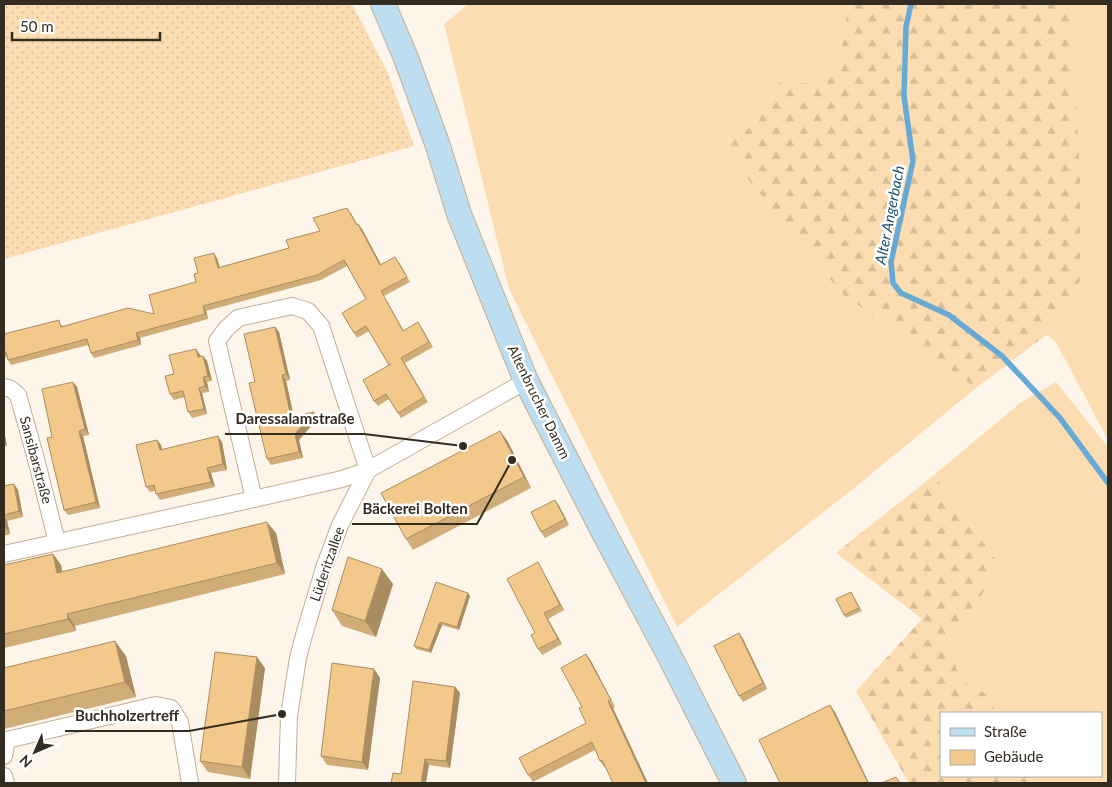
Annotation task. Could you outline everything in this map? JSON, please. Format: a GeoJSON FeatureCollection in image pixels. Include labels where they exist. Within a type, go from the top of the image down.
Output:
{"type":"FeatureCollection","features":[{"type":"Feature","properties":{"kind":"main road","name":"Altenbrucher Damm"},"geometry":{"type":"LineString","coordinates":[[383,4],[416,85],[438,146],[459,214],[526,381],[734,783]]}},
{"type":"Feature","properties":{"kind":"street"},"geometry":{"type":"LineString","coordinates":[[254,500],[217,341],[238,318],[292,306],[308,311],[322,326],[368,470]]}},
{"type":"Feature","properties":{"kind":"street"},"geometry":{"type":"LineString","coordinates":[[4,554],[254,500],[368,470],[526,381]]}},
{"type":"Feature","properties":{"kind":"street","name":"Sansibarstraße"},"geometry":{"type":"LineString","coordinates":[[4,387],[11,389],[18,395],[57,542]]}},
{"type":"Feature","properties":{"kind":"street","name":"Lüderitzallee"},"geometry":{"type":"LineString","coordinates":[[287,783],[289,716],[298,658],[324,568],[340,525],[368,470]]}},
{"type":"Feature","properties":{"kind":"street"},"geometry":{"type":"LineString","coordinates":[[5,746],[156,705],[171,708],[180,722],[190,783]]}},
{"type":"Feature","properties":{"kind":"street"},"geometry":{"type":"LineString","coordinates":[[4,776],[6,783]]}},
{"type":"Feature","properties":{"kind":"green space"},"geometry":{"type":"Polygon","coordinates":[[[4,4],[352,4],[387,71],[414,146],[4,259],[4,4]]]}},
{"type":"Feature","properties":{"kind":"green space"},"geometry":{"type":"Polygon","coordinates":[[[468,4],[848,4],[842,46],[821,84],[779,82],[758,122],[722,145],[842,294],[976,388],[853,489],[677,627],[509,289],[444,24],[468,4]]]}},
{"type":"Feature","properties":{"kind":"green space"},"geometry":{"type":"Polygon","coordinates":[[[848,4],[1071,4],[1080,177],[1080,281],[1046,335],[976,388],[842,294],[721,146],[758,122],[779,82],[821,84],[842,46],[848,4]]]}},
{"type":"Feature","properties":{"kind":"green space"},"geometry":{"type":"Polygon","coordinates":[[[1071,4],[1108,4],[1108,440],[1056,342],[1046,335],[1080,281],[1071,4]]]}},
{"type":"Feature","properties":{"kind":"green space"},"geometry":{"type":"Polygon","coordinates":[[[1056,382],[1108,447],[1108,783],[1029,783],[1026,777],[1102,777],[1102,712],[996,712],[988,695],[959,680],[949,637],[1002,568],[934,475],[1020,403],[1056,382]]]}},
{"type":"Feature","properties":{"kind":"green space"},"geometry":{"type":"Polygon","coordinates":[[[934,475],[1002,568],[949,637],[959,679],[988,695],[996,712],[940,712],[940,777],[1026,777],[1029,783],[909,783],[856,691],[922,619],[836,553],[934,475]]]}},
{"type":"Feature","properties":{"kind":"building"},"geometry":{"type":"Polygon","coordinates":[[[347,208],[358,224],[380,265],[395,257],[407,277],[381,291],[403,331],[418,322],[429,342],[401,358],[424,397],[398,413],[386,394],[374,401],[363,380],[391,364],[389,365],[366,326],[354,333],[342,313],[366,299],[344,260],[317,275],[203,306],[205,314],[136,333],[138,340],[91,353],[87,339],[8,360],[6,352],[4,352],[4,334],[59,320],[61,327],[128,308],[154,314],[149,295],[196,282],[194,274],[198,273],[194,258],[214,253],[218,268],[289,248],[286,240],[320,231],[313,218],[347,208]]]}},
{"type":"Feature","properties":{"kind":"building"},"geometry":{"type":"Polygon","coordinates":[[[275,327],[286,374],[282,375],[291,417],[314,412],[295,434],[299,452],[267,459],[249,383],[255,382],[244,334],[275,327]]]}},
{"type":"Feature","properties":{"kind":"building"},"geometry":{"type":"Polygon","coordinates":[[[196,349],[198,357],[203,356],[208,376],[203,377],[205,386],[199,388],[204,409],[188,412],[183,391],[170,394],[165,376],[174,374],[169,355],[196,349]]]}},
{"type":"Feature","properties":{"kind":"building"},"geometry":{"type":"Polygon","coordinates":[[[73,382],[85,429],[79,431],[96,502],[64,510],[47,438],[52,437],[42,389],[73,382]]]}},
{"type":"Feature","properties":{"kind":"building"},"geometry":{"type":"Polygon","coordinates":[[[500,431],[524,477],[406,539],[381,493],[500,431]]]}},
{"type":"Feature","properties":{"kind":"building"},"geometry":{"type":"Polygon","coordinates":[[[218,436],[223,464],[207,468],[211,482],[156,494],[154,485],[146,487],[136,445],[157,440],[160,450],[218,436]]]}},
{"type":"Feature","properties":{"kind":"building"},"geometry":{"type":"Polygon","coordinates":[[[14,484],[19,511],[4,515],[4,486],[14,484]]]}},
{"type":"Feature","properties":{"kind":"building"},"geometry":{"type":"Polygon","coordinates":[[[555,500],[565,519],[541,532],[531,512],[555,500]]]}},
{"type":"Feature","properties":{"kind":"building"},"geometry":{"type":"Polygon","coordinates":[[[267,522],[277,563],[67,614],[68,619],[4,634],[4,565],[53,554],[57,573],[267,522]]]}},
{"type":"Feature","properties":{"kind":"building"},"geometry":{"type":"Polygon","coordinates":[[[348,557],[382,569],[365,621],[332,610],[348,557]]]}},
{"type":"Feature","properties":{"kind":"building"},"geometry":{"type":"Polygon","coordinates":[[[538,562],[560,605],[544,613],[558,639],[538,649],[531,635],[535,633],[507,579],[538,562]]]}},
{"type":"Feature","properties":{"kind":"building"},"geometry":{"type":"Polygon","coordinates":[[[436,582],[468,593],[457,627],[440,622],[429,650],[414,646],[436,582]]]}},
{"type":"Feature","properties":{"kind":"building"},"geometry":{"type":"Polygon","coordinates":[[[851,592],[859,608],[844,615],[836,599],[851,592]]]}},
{"type":"Feature","properties":{"kind":"building"},"geometry":{"type":"Polygon","coordinates":[[[739,633],[763,683],[739,696],[714,646],[739,633]]]}},
{"type":"Feature","properties":{"kind":"building"},"geometry":{"type":"Polygon","coordinates":[[[115,641],[125,682],[4,711],[4,668],[115,641]]]}},
{"type":"Feature","properties":{"kind":"building"},"geometry":{"type":"Polygon","coordinates":[[[215,652],[257,657],[242,767],[200,761],[215,652]]]}},
{"type":"Feature","properties":{"kind":"building"},"geometry":{"type":"Polygon","coordinates":[[[586,654],[611,700],[608,701],[646,783],[613,783],[602,760],[600,761],[592,742],[528,775],[519,758],[586,723],[579,708],[582,707],[561,668],[586,654]]]}},
{"type":"Feature","properties":{"kind":"building"},"geometry":{"type":"Polygon","coordinates":[[[332,663],[374,669],[362,762],[321,756],[332,663]]]}},
{"type":"Feature","properties":{"kind":"building"},"geometry":{"type":"Polygon","coordinates":[[[413,681],[455,687],[446,761],[425,759],[421,783],[391,783],[393,773],[401,774],[413,681]]]}},
{"type":"Feature","properties":{"kind":"building"},"geometry":{"type":"Polygon","coordinates":[[[830,705],[868,783],[780,783],[759,740],[830,705]]]}},
{"type":"Feature","properties":{"kind":"building"},"geometry":{"type":"Polygon","coordinates":[[[896,777],[900,783],[882,783],[896,777]]]}},
{"type":"Feature","properties":{"kind":"waterway","name":"Alter Angerbach"},"geometry":{"type":"LineString","coordinates":[[911,4],[906,27],[904,96],[913,161],[891,262],[893,283],[901,293],[949,315],[1002,356],[1060,418],[1108,483]]}},
{"type":"Feature","properties":{"kind":"place","name":"Daressalamstraße"},"geometry":{"type":"Point","coordinates":[463,446]}},
{"type":"Feature","properties":{"kind":"place","name":"Bäckerei Bolten"},"geometry":{"type":"Point","coordinates":[512,460]}},
{"type":"Feature","properties":{"kind":"place","name":"Buchholzertreff"},"geometry":{"type":"Point","coordinates":[282,714]}}]}
